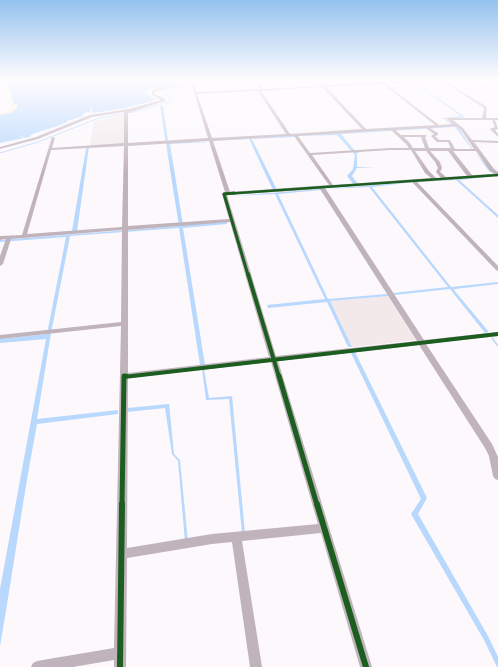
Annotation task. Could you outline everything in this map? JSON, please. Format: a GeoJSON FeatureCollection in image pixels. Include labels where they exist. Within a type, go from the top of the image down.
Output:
{"type":"FeatureCollection","features":[{"type":"Feature","properties":{"kind":"street"},"geometry":{"type":"LineString","coordinates":[[0,148],[37,138],[86,118],[122,110]]}},
{"type":"Feature","properties":{"kind":"street"},"geometry":{"type":"LineString","coordinates":[[105,114],[126,113],[132,110]]}},
{"type":"Feature","properties":{"kind":"street"},"geometry":{"type":"LineString","coordinates":[[201,110],[228,194]]}},
{"type":"Feature","properties":{"kind":"street"},"geometry":{"type":"LineString","coordinates":[[272,110],[289,135]]}},
{"type":"Feature","properties":{"kind":"street"},"geometry":{"type":"LineString","coordinates":[[346,110],[365,130]]}},
{"type":"Feature","properties":{"kind":"street"},"geometry":{"type":"LineString","coordinates":[[418,110],[438,126]]}},
{"type":"Feature","properties":{"kind":"street"},"geometry":{"type":"LineString","coordinates":[[484,119],[486,110]]}},
{"type":"Feature","properties":{"kind":"street"},"geometry":{"type":"LineString","coordinates":[[120,667],[126,113]]}},
{"type":"Feature","properties":{"kind":"street"},"geometry":{"type":"LineString","coordinates":[[498,119],[449,119],[454,125],[462,129],[474,150],[498,175]]}},
{"type":"Feature","properties":{"kind":"street"},"geometry":{"type":"LineString","coordinates":[[493,119],[498,128],[492,129],[498,136]]}},
{"type":"Feature","properties":{"kind":"street"},"geometry":{"type":"LineString","coordinates":[[50,149],[211,141],[250,137],[365,130],[393,130],[402,128],[429,128],[454,125]]}},
{"type":"Feature","properties":{"kind":"street"},"geometry":{"type":"LineString","coordinates":[[429,128],[437,134],[433,136]]}},
{"type":"Feature","properties":{"kind":"street"},"geometry":{"type":"LineString","coordinates":[[393,130],[408,143],[427,172],[435,180]]}},
{"type":"Feature","properties":{"kind":"street"},"geometry":{"type":"LineString","coordinates":[[296,135],[332,187]]}},
{"type":"Feature","properties":{"kind":"street"},"geometry":{"type":"LineString","coordinates":[[399,136],[433,136],[438,140],[449,141],[452,149],[466,172],[471,177]]}},
{"type":"Feature","properties":{"kind":"street"},"geometry":{"type":"LineString","coordinates":[[422,136],[425,139],[427,149],[439,164],[440,168],[438,172],[445,179]]}},
{"type":"Feature","properties":{"kind":"street"},"geometry":{"type":"LineString","coordinates":[[24,236],[53,138]]}},
{"type":"Feature","properties":{"kind":"street"},"geometry":{"type":"LineString","coordinates":[[470,141],[498,142]]}},
{"type":"Feature","properties":{"kind":"street"},"geometry":{"type":"LineString","coordinates":[[310,154],[410,148],[474,150]]}},
{"type":"Feature","properties":{"kind":"street"},"geometry":{"type":"LineString","coordinates":[[365,667],[230,220],[224,194],[498,175]]}},
{"type":"Feature","properties":{"kind":"street"},"geometry":{"type":"LineString","coordinates":[[413,181],[498,269]]}},
{"type":"Feature","properties":{"kind":"street"},"geometry":{"type":"LineString","coordinates":[[322,188],[420,342],[477,429],[490,446],[493,452],[498,476]]}},
{"type":"Feature","properties":{"kind":"street"},"geometry":{"type":"LineString","coordinates":[[0,238],[8,239],[24,236],[75,232],[125,230],[230,220]]}},
{"type":"Feature","properties":{"kind":"street"},"geometry":{"type":"LineString","coordinates":[[0,264],[8,239]]}},
{"type":"Feature","properties":{"kind":"street"},"geometry":{"type":"LineString","coordinates":[[0,337],[124,324]]}},
{"type":"Feature","properties":{"kind":"street"},"geometry":{"type":"LineString","coordinates":[[124,376],[498,334]]}},
{"type":"Feature","properties":{"kind":"street"},"geometry":{"type":"LineString","coordinates":[[122,554],[236,537],[324,528]]}},
{"type":"Feature","properties":{"kind":"street"},"geometry":{"type":"LineString","coordinates":[[236,537],[256,667]]}},
{"type":"Feature","properties":{"kind":"street"},"geometry":{"type":"LineString","coordinates":[[37,667],[120,653]]}},
{"type":"Feature","properties":{"kind":"shaded area"},"geometry":{"type":"Polygon","coordinates":[[[125,115],[124,144],[90,146],[94,121],[125,115]]]}},
{"type":"Feature","properties":{"kind":"shaded area"},"geometry":{"type":"Polygon","coordinates":[[[388,296],[416,340],[352,347],[330,301],[388,296]]]}},
{"type":"Feature","properties":{"kind":"sand"},"geometry":{"type":"Polygon","coordinates":[[[7,110],[14,110],[10,113],[0,115],[7,110]]]}},
{"type":"Feature","properties":{"kind":"water"},"geometry":{"type":"Polygon","coordinates":[[[14,110],[90,110],[91,113],[87,112],[82,115],[84,116],[66,121],[68,122],[30,135],[31,136],[26,138],[16,134],[24,138],[0,143],[0,115],[10,113],[14,110]]]}},
{"type":"Feature","properties":{"kind":"water"},"geometry":{"type":"Polygon","coordinates":[[[92,110],[112,110],[93,113],[92,110]]]}},
{"type":"Feature","properties":{"kind":"water"},"geometry":{"type":"Polygon","coordinates":[[[161,110],[164,110],[168,141],[209,142],[170,144],[183,225],[227,222],[227,224],[183,228],[205,365],[200,365],[179,228],[70,236],[51,333],[37,419],[118,410],[118,414],[37,424],[0,646],[0,589],[46,339],[0,343],[0,339],[47,334],[66,237],[0,242],[0,240],[179,226],[161,110]]]}},
{"type":"Feature","properties":{"kind":"water"},"geometry":{"type":"Polygon","coordinates":[[[453,110],[465,117],[446,119],[459,128],[474,151],[455,127],[341,134],[355,151],[361,152],[357,153],[357,167],[376,167],[357,168],[352,176],[359,185],[354,185],[347,176],[353,169],[355,155],[337,135],[299,136],[452,125],[443,118],[461,116],[453,110]]]}},
{"type":"Feature","properties":{"kind":"water"},"geometry":{"type":"Polygon","coordinates":[[[294,135],[295,137],[252,139],[277,190],[273,190],[249,139],[212,141],[294,135]]]}},
{"type":"Feature","properties":{"kind":"water"},"geometry":{"type":"Polygon","coordinates":[[[89,147],[77,231],[72,231],[86,148],[89,147]]]}},
{"type":"Feature","properties":{"kind":"water"},"geometry":{"type":"Polygon","coordinates":[[[475,152],[495,175],[489,171],[475,152]]]}},
{"type":"Feature","properties":{"kind":"water"},"geometry":{"type":"Polygon","coordinates":[[[498,176],[459,180],[498,215],[498,218],[456,180],[417,182],[498,176]]]}},
{"type":"Feature","properties":{"kind":"water"},"geometry":{"type":"Polygon","coordinates":[[[413,182],[372,187],[451,287],[498,282],[498,284],[454,290],[489,332],[485,333],[450,289],[395,295],[393,293],[448,287],[369,187],[325,189],[413,182]]]}},
{"type":"Feature","properties":{"kind":"water"},"geometry":{"type":"Polygon","coordinates":[[[321,189],[278,194],[328,299],[387,294],[388,296],[330,301],[352,347],[348,347],[327,302],[268,308],[267,305],[325,299],[275,194],[231,196],[321,189]]]}},
{"type":"Feature","properties":{"kind":"water"},"geometry":{"type":"Polygon","coordinates":[[[355,352],[427,498],[418,514],[488,636],[498,657],[498,667],[411,514],[421,499],[351,353],[355,352]]]}},
{"type":"Feature","properties":{"kind":"water"},"geometry":{"type":"Polygon","coordinates":[[[202,369],[204,369],[209,398],[232,396],[245,533],[242,533],[229,399],[206,400],[202,369]]]}},
{"type":"Feature","properties":{"kind":"water"},"geometry":{"type":"Polygon","coordinates":[[[169,404],[174,454],[180,460],[188,542],[185,542],[178,461],[172,454],[165,408],[127,412],[127,408],[169,404]]]}},
{"type":"Feature","properties":{"kind":"waterway"},"geometry":{"type":"LineString","coordinates":[[0,153],[38,142],[99,118],[140,110]]}},
{"type":"Feature","properties":{"kind":"waterway"},"geometry":{"type":"LineString","coordinates":[[492,338],[498,346]]}},
{"type":"Feature","properties":{"kind":"cycle path"},"geometry":{"type":"LineString","coordinates":[[366,667],[224,194],[498,175]]}},
{"type":"Feature","properties":{"kind":"cycle path"},"geometry":{"type":"LineString","coordinates":[[120,667],[124,376],[498,334]]}}]}
